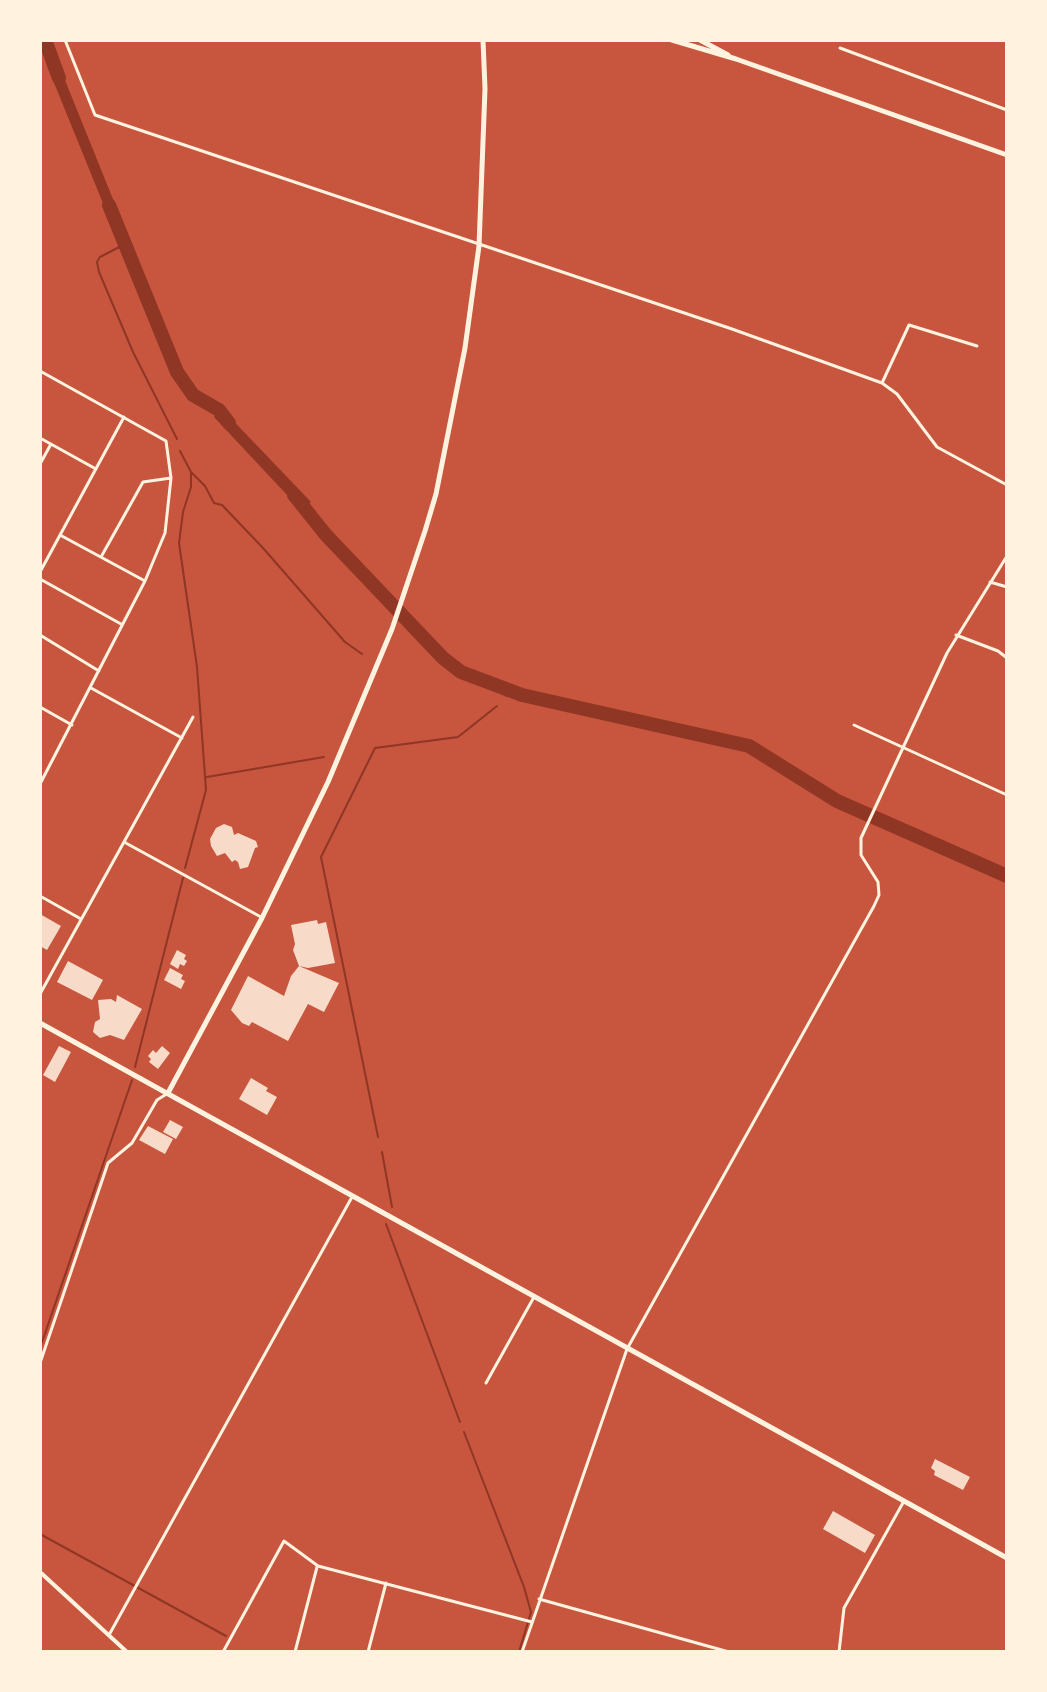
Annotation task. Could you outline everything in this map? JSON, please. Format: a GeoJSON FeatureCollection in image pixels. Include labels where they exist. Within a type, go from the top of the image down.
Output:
{"type":"FeatureCollection","features":[{"type":"Feature","properties":{"kind":"main road"},"geometry":{"type":"LineString","coordinates":[[168,1093],[262,918],[328,782],[392,629],[436,494],[465,348],[479,246],[485,103],[483,40]]}},
{"type":"Feature","properties":{"kind":"main road"},"geometry":{"type":"LineString","coordinates":[[672,40],[736,59],[1007,155]]}},
{"type":"Feature","properties":{"kind":"main road"},"geometry":{"type":"LineString","coordinates":[[700,40],[736,59]]}},
{"type":"Feature","properties":{"kind":"main road"},"geometry":{"type":"LineString","coordinates":[[40,1023],[1007,1558]]}},
{"type":"Feature","properties":{"kind":"street"},"geometry":{"type":"LineString","coordinates":[[65,40],[95,115],[717,324],[882,383],[897,394],[937,447],[1007,485]]}},
{"type":"Feature","properties":{"kind":"street"},"geometry":{"type":"LineString","coordinates":[[840,48],[1007,110]]}},
{"type":"Feature","properties":{"kind":"street"},"geometry":{"type":"LineString","coordinates":[[882,383],[909,325],[977,346]]}},
{"type":"Feature","properties":{"kind":"street"},"geometry":{"type":"LineString","coordinates":[[40,371],[166,441],[171,478],[165,533],[145,581],[40,784]]}},
{"type":"Feature","properties":{"kind":"street"},"geometry":{"type":"LineString","coordinates":[[40,572],[124,417]]}},
{"type":"Feature","properties":{"kind":"street"},"geometry":{"type":"LineString","coordinates":[[40,438],[96,469]]}},
{"type":"Feature","properties":{"kind":"street"},"geometry":{"type":"LineString","coordinates":[[40,464],[51,444]]}},
{"type":"Feature","properties":{"kind":"street"},"geometry":{"type":"LineString","coordinates":[[101,557],[143,482],[171,478]]}},
{"type":"Feature","properties":{"kind":"street"},"geometry":{"type":"LineString","coordinates":[[60,535],[145,581]]}},
{"type":"Feature","properties":{"kind":"street"},"geometry":{"type":"LineString","coordinates":[[522,1652],[529,1621],[627,1349],[874,906],[879,895],[878,882],[859,847],[868,822],[956,635],[1007,556]]}},
{"type":"Feature","properties":{"kind":"street"},"geometry":{"type":"LineString","coordinates":[[40,579],[121,624]]}},
{"type":"Feature","properties":{"kind":"street"},"geometry":{"type":"LineString","coordinates":[[990,582],[1007,587]]}},
{"type":"Feature","properties":{"kind":"street"},"geometry":{"type":"LineString","coordinates":[[40,635],[99,671]]}},
{"type":"Feature","properties":{"kind":"street"},"geometry":{"type":"LineString","coordinates":[[956,635],[998,651],[1007,658]]}},
{"type":"Feature","properties":{"kind":"street"},"geometry":{"type":"LineString","coordinates":[[91,688],[182,738]]}},
{"type":"Feature","properties":{"kind":"street"},"geometry":{"type":"LineString","coordinates":[[40,707],[72,725]]}},
{"type":"Feature","properties":{"kind":"street"},"geometry":{"type":"LineString","coordinates":[[40,994],[193,717]]}},
{"type":"Feature","properties":{"kind":"street"},"geometry":{"type":"LineString","coordinates":[[854,725],[1007,795]]}},
{"type":"Feature","properties":{"kind":"street"},"geometry":{"type":"LineString","coordinates":[[124,842],[262,918]]}},
{"type":"Feature","properties":{"kind":"street"},"geometry":{"type":"LineString","coordinates":[[40,896],[81,919]]}},
{"type":"Feature","properties":{"kind":"street"},"geometry":{"type":"LineString","coordinates":[[40,1363],[108,1163],[128,1148],[157,1100],[168,1093]]}},
{"type":"Feature","properties":{"kind":"street"},"geometry":{"type":"LineString","coordinates":[[109,1635],[352,1197]]}},
{"type":"Feature","properties":{"kind":"street"},"geometry":{"type":"LineString","coordinates":[[486,1383],[534,1297]]}},
{"type":"Feature","properties":{"kind":"street"},"geometry":{"type":"LineString","coordinates":[[839,1652],[844,1608],[904,1501]]}},
{"type":"Feature","properties":{"kind":"street"},"geometry":{"type":"LineString","coordinates":[[223,1652],[284,1541],[318,1566],[529,1621]]}},
{"type":"Feature","properties":{"kind":"street"},"geometry":{"type":"LineString","coordinates":[[295,1652],[318,1566]]}},
{"type":"Feature","properties":{"kind":"street"},"geometry":{"type":"LineString","coordinates":[[40,1572],[127,1652]]}},
{"type":"Feature","properties":{"kind":"street"},"geometry":{"type":"LineString","coordinates":[[368,1652],[386,1583]]}},
{"type":"Feature","properties":{"kind":"street"},"geometry":{"type":"LineString","coordinates":[[539,1599],[729,1652]]}},
{"type":"Feature","properties":{"kind":"shaded area"},"geometry":{"type":"Polygon","coordinates":[[[56,58],[121,219],[111,223],[46,62],[56,58]]]}},
{"type":"Feature","properties":{"kind":"shaded area"},"geometry":{"type":"Polygon","coordinates":[[[221,408],[311,502],[303,512],[214,417],[221,408]]]}},
{"type":"Feature","properties":{"kind":"building"},"geometry":{"type":"Polygon","coordinates":[[[224,824],[232,827],[234,835],[238,833],[256,841],[258,847],[248,867],[240,869],[238,862],[232,862],[225,853],[217,856],[211,846],[210,839],[216,828],[224,824]]]}},
{"type":"Feature","properties":{"kind":"building"},"geometry":{"type":"Polygon","coordinates":[[[40,914],[61,926],[47,950],[40,946],[40,914]]]}},
{"type":"Feature","properties":{"kind":"building"},"geometry":{"type":"Polygon","coordinates":[[[317,920],[318,924],[326,922],[335,963],[308,968],[299,966],[293,950],[295,944],[291,925],[317,920]]]}},
{"type":"Feature","properties":{"kind":"building"},"geometry":{"type":"Polygon","coordinates":[[[177,950],[186,955],[184,959],[187,961],[184,966],[180,964],[178,969],[170,964],[177,950]]]}},
{"type":"Feature","properties":{"kind":"building"},"geometry":{"type":"Polygon","coordinates":[[[68,961],[103,980],[92,1000],[57,982],[68,961]]]}},
{"type":"Feature","properties":{"kind":"building"},"geometry":{"type":"Polygon","coordinates":[[[299,966],[339,983],[324,1012],[308,1004],[288,1041],[252,1022],[249,1026],[242,1023],[231,1010],[248,976],[284,996],[291,976],[299,966]]]}},
{"type":"Feature","properties":{"kind":"building"},"geometry":{"type":"Polygon","coordinates":[[[170,968],[183,975],[181,979],[185,981],[181,989],[164,980],[170,968]]]}},
{"type":"Feature","properties":{"kind":"building"},"geometry":{"type":"Polygon","coordinates":[[[117,995],[142,1009],[124,1040],[110,1035],[100,1038],[93,1032],[95,1022],[100,1019],[98,1000],[111,999],[116,1002],[117,995]]]}},
{"type":"Feature","properties":{"kind":"building"},"geometry":{"type":"Polygon","coordinates":[[[59,1046],[71,1052],[55,1082],[43,1075],[59,1046]]]}},
{"type":"Feature","properties":{"kind":"building"},"geometry":{"type":"Polygon","coordinates":[[[162,1046],[170,1053],[158,1069],[149,1062],[151,1059],[148,1056],[162,1046]]]}},
{"type":"Feature","properties":{"kind":"building"},"geometry":{"type":"Polygon","coordinates":[[[251,1078],[277,1097],[267,1115],[239,1099],[251,1078]]]}},
{"type":"Feature","properties":{"kind":"building"},"geometry":{"type":"Polygon","coordinates":[[[170,1120],[183,1127],[176,1139],[163,1132],[170,1120]]]}},
{"type":"Feature","properties":{"kind":"building"},"geometry":{"type":"Polygon","coordinates":[[[148,1126],[173,1139],[165,1154],[139,1140],[148,1126]]]}},
{"type":"Feature","properties":{"kind":"building"},"geometry":{"type":"Polygon","coordinates":[[[935,1459],[970,1477],[963,1490],[934,1475],[935,1471],[931,1468],[935,1459]]]}},
{"type":"Feature","properties":{"kind":"building"},"geometry":{"type":"Polygon","coordinates":[[[833,1511],[875,1535],[865,1553],[823,1529],[833,1511]]]}},
{"type":"Feature","properties":{"kind":"waterway"},"geometry":{"type":"LineString","coordinates":[[45,40],[59,78]]}},
{"type":"Feature","properties":{"kind":"waterway"},"geometry":{"type":"LineString","coordinates":[[109,205],[177,372],[193,395],[219,410],[229,423]]}},
{"type":"Feature","properties":{"kind":"waterway"},"geometry":{"type":"LineString","coordinates":[[125,244],[100,257],[97,262],[99,272],[133,352],[177,439]]}},
{"type":"Feature","properties":{"kind":"waterway"},"geometry":{"type":"LineString","coordinates":[[180,451],[214,503],[222,505],[345,642],[362,654]]}},
{"type":"Feature","properties":{"kind":"waterway"},"geometry":{"type":"LineString","coordinates":[[185,868],[206,790],[197,667],[179,543],[183,512],[191,487],[191,472]]}},
{"type":"Feature","properties":{"kind":"waterway"},"geometry":{"type":"LineString","coordinates":[[294,495],[326,535],[443,658],[461,672],[522,695],[749,746],[837,801],[1007,876]]}},
{"type":"Feature","properties":{"kind":"waterway"},"geometry":{"type":"LineString","coordinates":[[506,696],[512,692]]}},
{"type":"Feature","properties":{"kind":"waterway"},"geometry":{"type":"LineString","coordinates":[[378,1137],[321,857],[375,748],[458,737],[497,706]]}},
{"type":"Feature","properties":{"kind":"waterway"},"geometry":{"type":"LineString","coordinates":[[207,777],[324,757]]}},
{"type":"Feature","properties":{"kind":"waterway"},"geometry":{"type":"LineString","coordinates":[[135,1067],[183,878]]}},
{"type":"Feature","properties":{"kind":"waterway"},"geometry":{"type":"LineString","coordinates":[[40,1348],[132,1080]]}},
{"type":"Feature","properties":{"kind":"waterway"},"geometry":{"type":"LineString","coordinates":[[382,1152],[392,1207]]}},
{"type":"Feature","properties":{"kind":"waterway"},"geometry":{"type":"LineString","coordinates":[[386,1224],[460,1422]]}},
{"type":"Feature","properties":{"kind":"waterway"},"geometry":{"type":"LineString","coordinates":[[464,1432],[531,1612],[519,1652]]}},
{"type":"Feature","properties":{"kind":"waterway"},"geometry":{"type":"LineString","coordinates":[[40,1534],[226,1636]]}}]}
